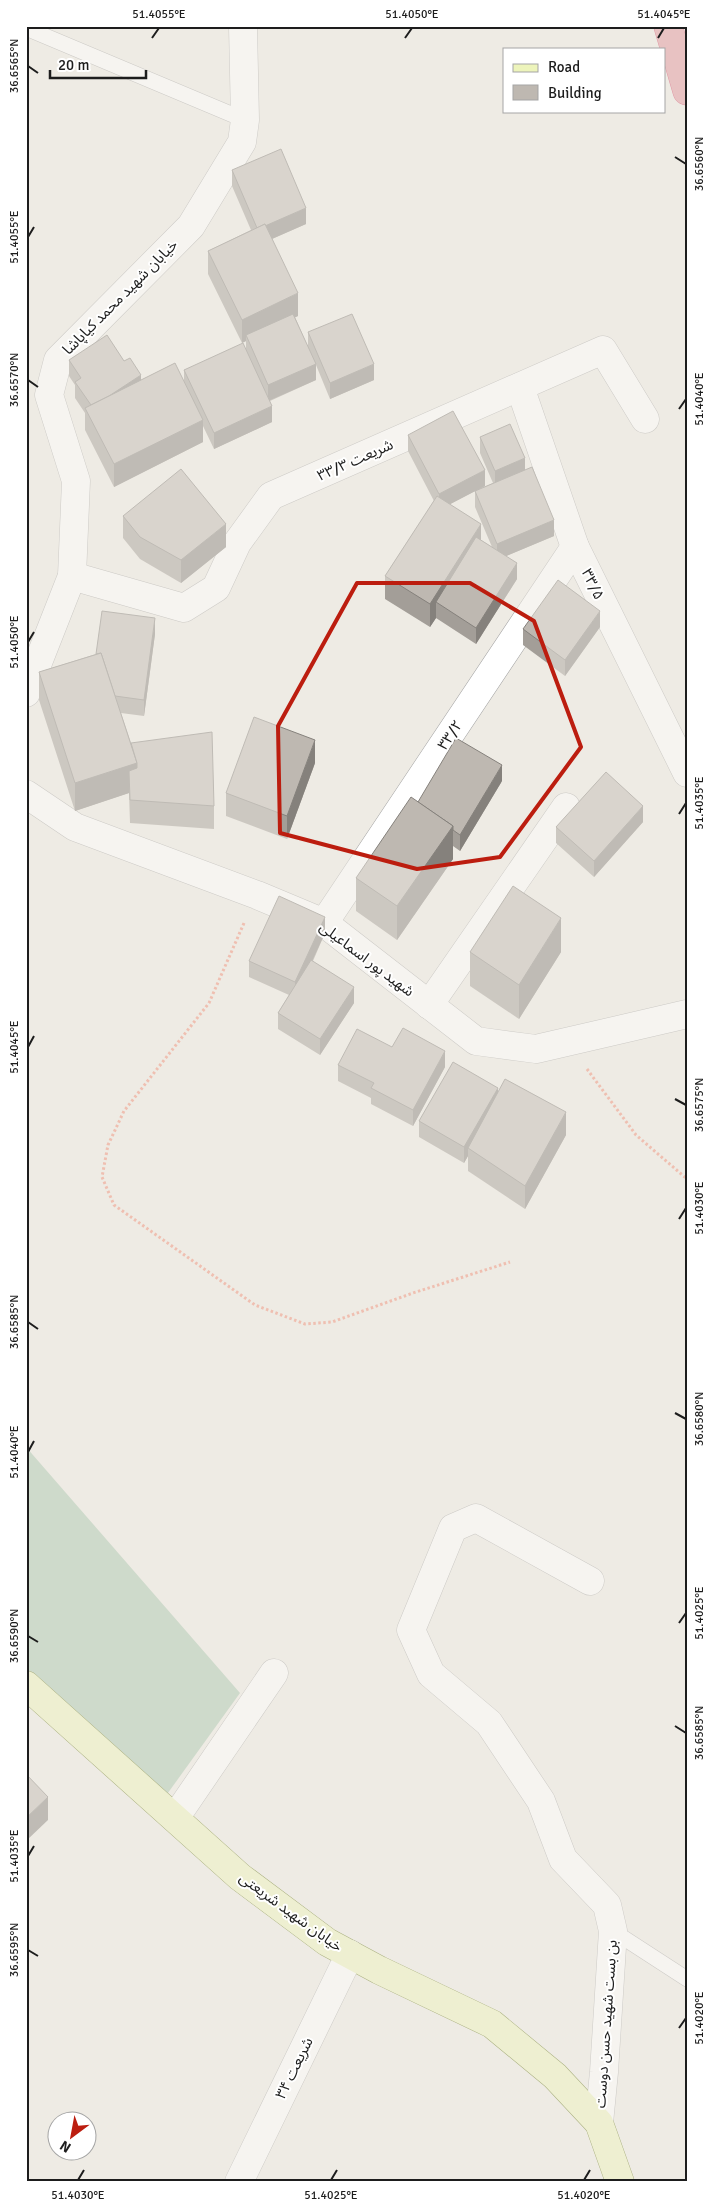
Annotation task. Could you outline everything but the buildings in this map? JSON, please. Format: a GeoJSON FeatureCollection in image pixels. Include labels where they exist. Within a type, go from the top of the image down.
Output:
{"type":"FeatureCollection","features":[{"type":"Feature","properties":{"kind":"highway"},"geometry":{"type":"LineString","coordinates":[[668,26],[687,91]]}},
{"type":"Feature","properties":{"kind":"street","name":"خیابان شهید محمد کیاپاشا"},"geometry":{"type":"LineString","coordinates":[[26,693],[72,576],[76,480],[49,395],[58,360],[191,226],[242,142],[245,120],[243,26]]}},
{"type":"Feature","properties":{"kind":"street","name":"شریعت ۳۳/۳"},"geometry":{"type":"LineString","coordinates":[[72,576],[184,608],[216,588],[237,543],[271,496],[603,350],[645,419]]}},
{"type":"Feature","properties":{"kind":"street","name":"۳۳/۵"},"geometry":{"type":"LineString","coordinates":[[520,387],[575,547],[687,773]]}},
{"type":"Feature","properties":{"kind":"street","name":"۳۳/۲"},"geometry":{"type":"LineString","coordinates":[[324,924],[575,547]]}},
{"type":"Feature","properties":{"kind":"street","name":"شهید پور اسماعیلی"},"geometry":{"type":"LineString","coordinates":[[26,794],[75,827],[257,894],[324,924],[476,1041],[536,1049],[687,1014]]}},
{"type":"Feature","properties":{"kind":"street"},"geometry":{"type":"LineString","coordinates":[[429,1006],[566,807]]}},
{"type":"Feature","properties":{"kind":"street","name":"بن بست شهید حسن دوست"},"geometry":{"type":"LineString","coordinates":[[590,1581],[476,1518],[453,1528],[412,1630],[431,1674],[489,1723],[541,1801],[563,1860],[607,1905],[613,1931],[599,2123]]}},
{"type":"Feature","properties":{"kind":"street"},"geometry":{"type":"LineString","coordinates":[[175,1818],[274,1673]]}},
{"type":"Feature","properties":{"kind":"street","name":"خیابان شهید شریعتی"},"geometry":{"type":"LineString","coordinates":[[26,1685],[240,1877],[327,1942],[492,2024],[555,2076],[599,2123],[620,2182]]}},
{"type":"Feature","properties":{"kind":"street","name":"شریعت ۳۴"},"geometry":{"type":"LineString","coordinates":[[239,2182],[350,1954]]}},
{"type":"Feature","properties":{"kind":"lane"},"geometry":{"type":"LineString","coordinates":[[26,28],[245,120]]}},
{"type":"Feature","properties":{"kind":"lane"},"geometry":{"type":"LineString","coordinates":[[613,1931],[687,1979]]}},
{"type":"Feature","properties":{"kind":"path"},"geometry":{"type":"LineString","coordinates":[[257,894],[209,1003],[124,1111],[108,1145],[102,1178],[114,1205],[255,1305],[305,1324],[332,1322],[413,1293],[510,1262]]}},
{"type":"Feature","properties":{"kind":"path"},"geometry":{"type":"LineString","coordinates":[[567,1042],[636,1135],[687,1179]]}},
{"type":"Feature","properties":{"kind":"highlighted area"},"geometry":{"type":"Polygon","coordinates":[[[357,583],[470,583],[534,621],[581,747],[500,857],[417,869],[280,833],[278,726],[357,583]]]}},
{"type":"Feature","properties":{"kind":"green space"},"geometry":{"type":"Polygon","coordinates":[[[26,1447],[240,1693],[165,1797],[26,1670],[26,1447]]]}}]}
